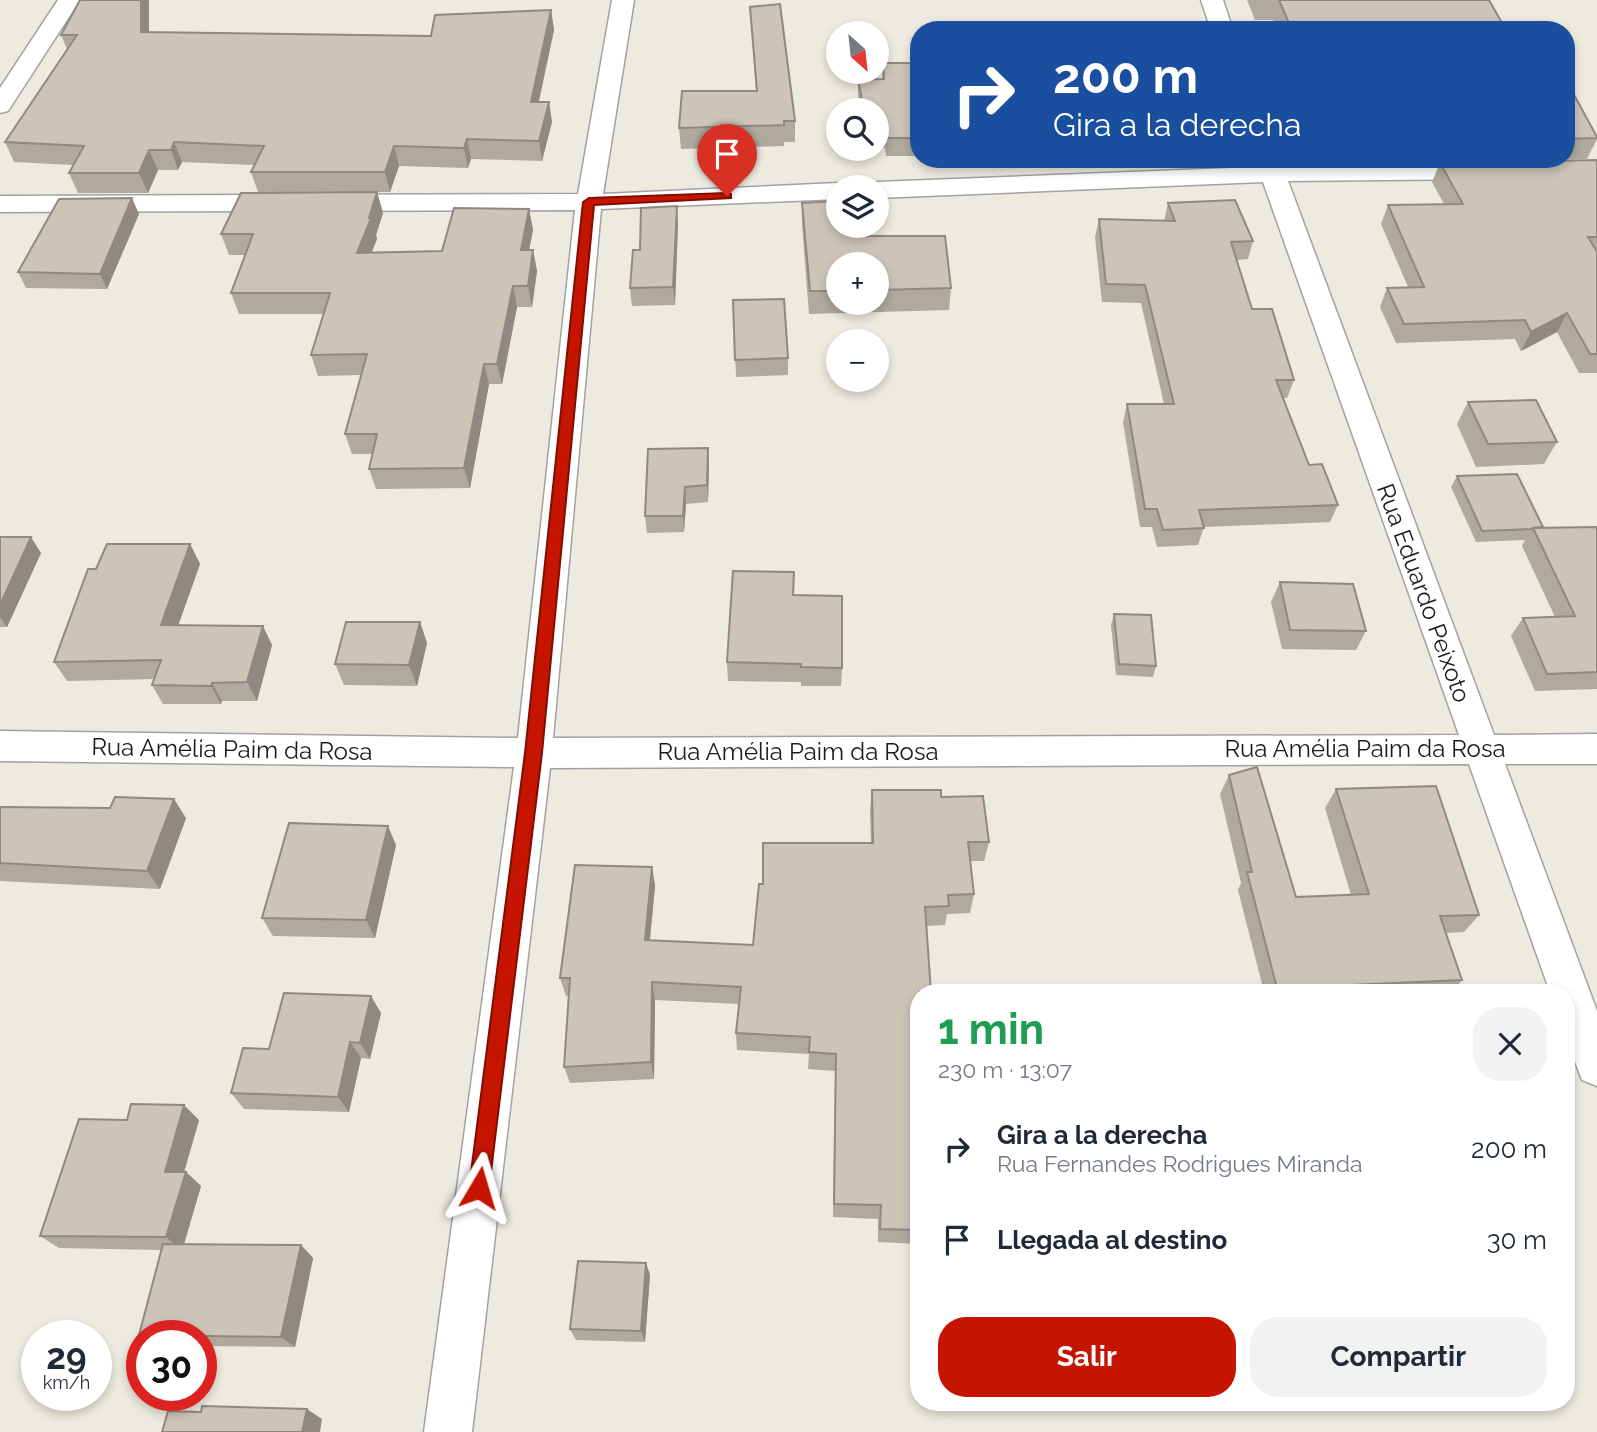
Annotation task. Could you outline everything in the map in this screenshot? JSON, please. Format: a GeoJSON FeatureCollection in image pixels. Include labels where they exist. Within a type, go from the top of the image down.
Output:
{"type":"FeatureCollection","features":[{"type":"Feature","properties":{"kind":"street"},"geometry":{"type":"LineString","coordinates":[[0,106],[69,0]]}},
{"type":"Feature","properties":{"kind":"street"},"geometry":{"type":"LineString","coordinates":[[448,1432],[534,753],[589,202],[624,0]]}},
{"type":"Feature","properties":{"kind":"street"},"geometry":{"type":"LineString","coordinates":[[1212,0],[1219,21]]}},
{"type":"Feature","properties":{"kind":"street"},"geometry":{"type":"LineString","coordinates":[[889,189],[1253,168]]}},
{"type":"Feature","properties":{"kind":"street","name":"Rua Eduardo Peixoto"},"geometry":{"type":"LineString","coordinates":[[1270,168],[1567,984]]}},
{"type":"Feature","properties":{"kind":"street"},"geometry":{"type":"LineString","coordinates":[[1328,168],[1502,171]]}},
{"type":"Feature","properties":{"kind":"street"},"geometry":{"type":"LineString","coordinates":[[0,204],[589,202],[826,192]]}},
{"type":"Feature","properties":{"kind":"street","name":"Rua Amélia Paim da Rosa"},"geometry":{"type":"LineString","coordinates":[[0,746],[534,753],[1480,747],[1597,749]]}},
{"type":"Feature","properties":{"kind":"street","name":"Rua Eduardo Peixoto"},"geometry":{"type":"LineString","coordinates":[[1575,1006],[1597,1066]]}},
{"type":"Feature","properties":{"kind":"building"},"geometry":{"type":"Polygon","coordinates":[[[80,0],[141,0],[141,32],[431,36],[435,15],[551,10],[531,102],[549,102],[539,141],[467,139],[464,148],[394,146],[385,172],[251,172],[264,146],[174,142],[171,150],[149,150],[139,173],[69,173],[84,146],[5,142],[77,35],[61,35],[80,0]]]}},
{"type":"Feature","properties":{"kind":"building"},"geometry":{"type":"Polygon","coordinates":[[[1279,0],[1489,0],[1501,21],[1288,21],[1279,0]]]}},
{"type":"Feature","properties":{"kind":"building"},"geometry":{"type":"Polygon","coordinates":[[[780,4],[795,121],[784,121],[784,125],[679,128],[682,91],[757,91],[750,7],[780,4]]]}},
{"type":"Feature","properties":{"kind":"building"},"geometry":{"type":"Polygon","coordinates":[[[889,63],[910,63],[910,138],[889,138],[889,98],[862,98],[859,84],[889,84],[889,63]]]}},
{"type":"Feature","properties":{"kind":"building"},"geometry":{"type":"Polygon","coordinates":[[[1575,97],[1597,137],[1575,139],[1575,97]]]}},
{"type":"Feature","properties":{"kind":"building"},"geometry":{"type":"Polygon","coordinates":[[[1575,160],[1597,160],[1597,237],[1588,237],[1597,252],[1597,354],[1590,354],[1567,313],[1531,332],[1525,320],[1404,324],[1387,288],[1424,287],[1388,205],[1463,204],[1443,168],[1575,168],[1575,160]]]}},
{"type":"Feature","properties":{"kind":"building"},"geometry":{"type":"Polygon","coordinates":[[[377,192],[371,218],[357,253],[442,251],[454,208],[529,209],[521,250],[533,250],[528,286],[513,286],[497,364],[484,364],[464,468],[369,469],[377,434],[345,434],[367,354],[311,355],[330,293],[231,293],[253,234],[221,234],[241,193],[377,192]]]}},
{"type":"Feature","properties":{"kind":"building"},"geometry":{"type":"Polygon","coordinates":[[[132,198],[100,274],[18,272],[59,199],[132,198]]]}},
{"type":"Feature","properties":{"kind":"building"},"geometry":{"type":"Polygon","coordinates":[[[1235,200],[1253,241],[1231,242],[1252,309],[1272,309],[1294,380],[1276,380],[1309,465],[1322,464],[1338,505],[1199,510],[1204,528],[1163,530],[1157,509],[1145,509],[1127,404],[1174,404],[1145,285],[1106,284],[1099,219],[1175,221],[1168,203],[1235,200]]]}},
{"type":"Feature","properties":{"kind":"building"},"geometry":{"type":"Polygon","coordinates":[[[826,202],[826,238],[945,236],[951,288],[889,290],[889,252],[826,252],[826,291],[810,291],[802,203],[826,202]]]}},
{"type":"Feature","properties":{"kind":"building"},"geometry":{"type":"Polygon","coordinates":[[[677,206],[673,287],[630,288],[633,250],[640,250],[641,208],[677,206]]]}},
{"type":"Feature","properties":{"kind":"building"},"geometry":{"type":"Polygon","coordinates":[[[784,299],[788,358],[735,360],[733,300],[784,299]]]}},
{"type":"Feature","properties":{"kind":"building"},"geometry":{"type":"Polygon","coordinates":[[[1536,400],[1557,442],[1488,444],[1468,402],[1536,400]]]}},
{"type":"Feature","properties":{"kind":"building"},"geometry":{"type":"Polygon","coordinates":[[[708,448],[707,485],[685,487],[683,516],[645,516],[648,449],[708,448]]]}},
{"type":"Feature","properties":{"kind":"building"},"geometry":{"type":"Polygon","coordinates":[[[1517,474],[1543,527],[1482,531],[1457,476],[1517,474]]]}},
{"type":"Feature","properties":{"kind":"building"},"geometry":{"type":"Polygon","coordinates":[[[1597,527],[1597,672],[1547,674],[1523,618],[1575,616],[1533,528],[1597,527]]]}},
{"type":"Feature","properties":{"kind":"building"},"geometry":{"type":"Polygon","coordinates":[[[0,537],[31,537],[0,605],[0,537]]]}},
{"type":"Feature","properties":{"kind":"building"},"geometry":{"type":"Polygon","coordinates":[[[107,544],[190,544],[161,625],[263,626],[247,682],[212,683],[211,686],[152,685],[161,660],[54,662],[88,569],[96,569],[107,544]]]}},
{"type":"Feature","properties":{"kind":"building"},"geometry":{"type":"Polygon","coordinates":[[[733,571],[794,572],[793,595],[842,596],[842,668],[727,662],[733,571]]]}},
{"type":"Feature","properties":{"kind":"building"},"geometry":{"type":"Polygon","coordinates":[[[1280,582],[1353,584],[1366,631],[1290,630],[1280,582]]]}},
{"type":"Feature","properties":{"kind":"building"},"geometry":{"type":"Polygon","coordinates":[[[1114,614],[1151,615],[1156,666],[1119,664],[1114,614]]]}},
{"type":"Feature","properties":{"kind":"building"},"geometry":{"type":"Polygon","coordinates":[[[346,622],[420,622],[409,665],[335,664],[346,622]]]}},
{"type":"Feature","properties":{"kind":"building"},"geometry":{"type":"Polygon","coordinates":[[[1257,767],[1296,897],[1369,894],[1336,789],[1436,786],[1479,915],[1440,916],[1462,980],[1276,984],[1247,872],[1252,872],[1229,775],[1257,767]]]}},
{"type":"Feature","properties":{"kind":"building"},"geometry":{"type":"Polygon","coordinates":[[[872,790],[941,790],[941,797],[983,796],[989,842],[968,842],[974,894],[948,895],[949,906],[925,907],[930,984],[910,984],[910,1230],[880,1229],[881,1205],[834,1204],[836,1054],[809,1052],[810,1037],[736,1033],[741,987],[652,982],[651,1062],[564,1067],[570,978],[560,978],[575,865],[652,867],[645,940],[753,945],[759,884],[763,884],[763,843],[873,843],[872,790]]]}},
{"type":"Feature","properties":{"kind":"building"},"geometry":{"type":"Polygon","coordinates":[[[115,797],[174,799],[147,871],[0,863],[0,807],[110,808],[115,797]]]}},
{"type":"Feature","properties":{"kind":"building"},"geometry":{"type":"Polygon","coordinates":[[[289,823],[388,826],[366,920],[262,918],[289,823]]]}},
{"type":"Feature","properties":{"kind":"building"},"geometry":{"type":"Polygon","coordinates":[[[284,993],[371,996],[360,1043],[350,1042],[338,1097],[231,1093],[243,1048],[269,1049],[284,993]]]}},
{"type":"Feature","properties":{"kind":"building"},"geometry":{"type":"Polygon","coordinates":[[[131,1104],[184,1105],[165,1172],[186,1172],[166,1237],[40,1236],[79,1119],[127,1120],[131,1104]]]}},
{"type":"Feature","properties":{"kind":"building"},"geometry":{"type":"Polygon","coordinates":[[[163,1244],[301,1245],[281,1337],[217,1336],[217,1320],[143,1320],[163,1244]]]}},
{"type":"Feature","properties":{"kind":"building"},"geometry":{"type":"Polygon","coordinates":[[[578,1261],[646,1263],[641,1331],[570,1329],[578,1261]]]}},
{"type":"Feature","properties":{"kind":"building"},"geometry":{"type":"Polygon","coordinates":[[[217,1406],[307,1409],[302,1432],[162,1432],[168,1411],[217,1411],[217,1406]]]}},
{"type":"Feature","properties":{"kind":"route"},"geometry":{"type":"LineString","coordinates":[[479,1188],[534,753],[589,202],[727,196]]}}]}
